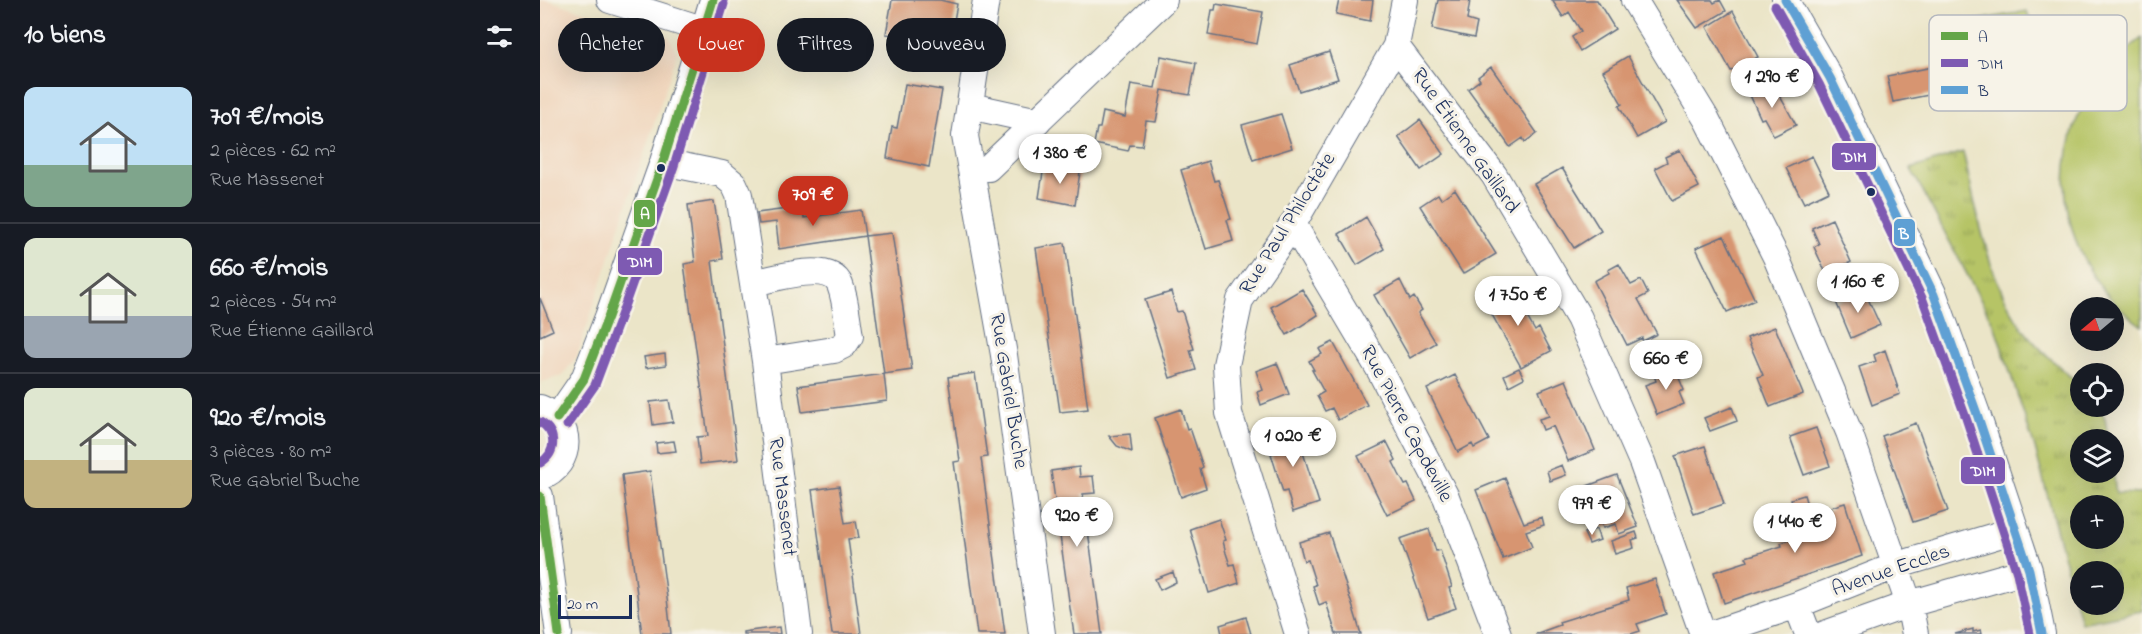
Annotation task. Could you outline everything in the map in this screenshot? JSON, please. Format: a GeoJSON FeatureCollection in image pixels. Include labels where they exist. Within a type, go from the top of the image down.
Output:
{"type":"FeatureCollection","features":[{"type":"Feature","properties":{"kind":"street"},"geometry":{"type":"LineString","coordinates":[[610,0],[677,21]]}},
{"type":"Feature","properties":{"kind":"street"},"geometry":{"type":"LineString","coordinates":[[708,18],[713,0]]}},
{"type":"Feature","properties":{"kind":"street","name":"Rue Gabriel Buche"},"geometry":{"type":"LineString","coordinates":[[986,0],[965,136],[980,176],[1042,634]]}},
{"type":"Feature","properties":{"kind":"street"},"geometry":{"type":"LineString","coordinates":[[980,176],[1164,0]]}},
{"type":"Feature","properties":{"kind":"street","name":"Rue Paul Philoctète"},"geometry":{"type":"LineString","coordinates":[[1298,634],[1228,413],[1226,365],[1240,300],[1293,224],[1396,46],[1406,0]]}},
{"type":"Feature","properties":{"kind":"street"},"geometry":{"type":"LineString","coordinates":[[1634,0],[1707,120],[1776,257],[1849,432],[1909,604],[1915,634]]}},
{"type":"Feature","properties":{"kind":"street"},"geometry":{"type":"LineString","coordinates":[[1785,0],[1830,78],[1934,295],[2029,570],[2042,634]]}},
{"type":"Feature","properties":{"kind":"street","name":"Rue Étienne Gaillard"},"geometry":{"type":"LineString","coordinates":[[1396,46],[1494,175],[1579,318],[1642,462],[1703,634]]}},
{"type":"Feature","properties":{"kind":"street"},"geometry":{"type":"LineString","coordinates":[[540,477],[556,468],[563,459],[566,437],[563,427],[548,413],[584,379],[663,162],[692,72]]}},
{"type":"Feature","properties":{"kind":"street"},"geometry":{"type":"LineString","coordinates":[[970,106],[1038,122]]}},
{"type":"Feature","properties":{"kind":"street","name":"Rue Massenet"},"geometry":{"type":"LineString","coordinates":[[663,162],[722,174],[734,184],[740,195],[765,361],[799,634]]}},
{"type":"Feature","properties":{"kind":"street","name":"Rue Pierre Capdeville"},"geometry":{"type":"LineString","coordinates":[[1293,224],[1378,366],[1446,497],[1498,634]]}},
{"type":"Feature","properties":{"kind":"street"},"geometry":{"type":"LineString","coordinates":[[753,283],[816,271],[831,273],[840,283],[850,336],[844,345],[834,350],[765,361]]}},
{"type":"Feature","properties":{"kind":"street"},"geometry":{"type":"LineString","coordinates":[[540,496],[546,580],[559,634]]}},
{"type":"Feature","properties":{"kind":"street","name":"Avenue Eccles"},"geometry":{"type":"LineString","coordinates":[[1711,634],[1797,605],[1895,566],[2015,530]]}},
{"type":"Feature","properties":{"kind":"street","name":"Avenue Eccles"},"geometry":{"type":"LineString","coordinates":[[1825,634],[1909,604],[2029,570]]}},
{"type":"Feature","properties":{"kind":"street"},"geometry":{"type":"LineString","coordinates":[[1797,605],[1808,634]]}},
{"type":"Feature","properties":{"kind":"shaded area"},"geometry":{"type":"Polygon","coordinates":[[[540,0],[547,0],[606,18],[558,18],[558,72],[665,72],[665,36],[669,37],[677,54],[577,356],[562,376],[541,382],[540,0]]]}},
{"type":"Feature","properties":{"kind":"green space"},"geometry":{"type":"Polygon","coordinates":[[[2027,11],[2028,15],[2006,15],[2027,11]]]}},
{"type":"Feature","properties":{"kind":"green space"},"geometry":{"type":"Polygon","coordinates":[[[2142,38],[2142,326],[2124,311],[2124,297],[2110,297],[2084,260],[2067,206],[2066,177],[2069,148],[2081,111],[2127,111],[2127,50],[2142,38]]]}},
{"type":"Feature","properties":{"kind":"green space"},"geometry":{"type":"Polygon","coordinates":[[[1963,152],[1986,248],[2003,294],[2014,315],[2033,341],[2070,377],[2070,417],[2105,418],[2107,429],[2070,429],[2070,483],[2114,483],[2116,493],[2142,494],[2142,611],[2124,615],[2124,561],[2070,561],[2070,581],[2035,448],[1995,327],[1911,169],[1963,152]]]}},
{"type":"Feature","properties":{"kind":"green space"},"geometry":{"type":"Polygon","coordinates":[[[2079,615],[2122,615],[2081,623],[2079,615]]]}},
{"type":"Feature","properties":{"kind":"building"},"geometry":{"type":"Polygon","coordinates":[[[892,0],[940,0],[957,4],[954,18],[889,18],[892,0]]]}},
{"type":"Feature","properties":{"kind":"building"},"geometry":{"type":"Polygon","coordinates":[[[1339,0],[1373,0],[1370,21],[1336,14],[1339,0]]]}},
{"type":"Feature","properties":{"kind":"building"},"geometry":{"type":"Polygon","coordinates":[[[1438,0],[1470,0],[1467,20],[1477,23],[1474,38],[1432,29],[1438,0]]]}},
{"type":"Feature","properties":{"kind":"building"},"geometry":{"type":"Polygon","coordinates":[[[1552,0],[1597,0],[1615,29],[1580,51],[1572,37],[1581,31],[1569,12],[1563,17],[1552,0]]]}},
{"type":"Feature","properties":{"kind":"building"},"geometry":{"type":"Polygon","coordinates":[[[1677,0],[1712,0],[1714,3],[1720,0],[1726,11],[1697,28],[1677,0]]]}},
{"type":"Feature","properties":{"kind":"building"},"geometry":{"type":"Polygon","coordinates":[[[1216,4],[1263,12],[1257,44],[1208,35],[1212,10],[1215,10],[1216,4]]]}},
{"type":"Feature","properties":{"kind":"building"},"geometry":{"type":"Polygon","coordinates":[[[1733,11],[1758,57],[1731,71],[1707,27],[1733,11]]]}},
{"type":"Feature","properties":{"kind":"building"},"geometry":{"type":"Polygon","coordinates":[[[1329,52],[1338,79],[1299,91],[1290,65],[1329,52]]]}},
{"type":"Feature","properties":{"kind":"building"},"geometry":{"type":"Polygon","coordinates":[[[1161,56],[1196,63],[1190,95],[1162,90],[1156,122],[1146,121],[1142,146],[1130,145],[1128,151],[1094,144],[1103,112],[1125,117],[1131,84],[1155,88],[1161,56]]]}},
{"type":"Feature","properties":{"kind":"building"},"geometry":{"type":"Polygon","coordinates":[[[1628,56],[1665,122],[1637,138],[1619,106],[1622,104],[1603,71],[1628,56]]]}},
{"type":"Feature","properties":{"kind":"building"},"geometry":{"type":"Polygon","coordinates":[[[1491,67],[1537,133],[1525,142],[1523,138],[1510,147],[1468,89],[1491,67]]]}},
{"type":"Feature","properties":{"kind":"building"},"geometry":{"type":"Polygon","coordinates":[[[1929,68],[1929,95],[1893,102],[1887,76],[1929,68]]]}},
{"type":"Feature","properties":{"kind":"building"},"geometry":{"type":"Polygon","coordinates":[[[1769,82],[1777,91],[1796,125],[1774,136],[1764,118],[1761,119],[1749,93],[1769,82]]]}},
{"type":"Feature","properties":{"kind":"building"},"geometry":{"type":"Polygon","coordinates":[[[905,84],[942,90],[929,167],[887,158],[892,127],[897,128],[905,84]]]}},
{"type":"Feature","properties":{"kind":"building"},"geometry":{"type":"Polygon","coordinates":[[[1281,114],[1292,148],[1253,160],[1242,125],[1281,114]]]}},
{"type":"Feature","properties":{"kind":"building"},"geometry":{"type":"Polygon","coordinates":[[[1420,120],[1444,154],[1421,170],[1398,137],[1420,120]]]}},
{"type":"Feature","properties":{"kind":"building"},"geometry":{"type":"Polygon","coordinates":[[[1680,150],[1699,187],[1672,201],[1655,168],[1667,162],[1665,157],[1680,150]]]}},
{"type":"Feature","properties":{"kind":"building"},"geometry":{"type":"Polygon","coordinates":[[[1812,156],[1829,191],[1804,203],[1786,168],[1812,156]]]}},
{"type":"Feature","properties":{"kind":"building"},"geometry":{"type":"Polygon","coordinates":[[[1208,161],[1214,181],[1218,180],[1231,219],[1227,220],[1233,241],[1206,249],[1181,170],[1208,161]]]}},
{"type":"Feature","properties":{"kind":"building"},"geometry":{"type":"Polygon","coordinates":[[[1044,166],[1080,172],[1075,205],[1039,198],[1044,166]]]}},
{"type":"Feature","properties":{"kind":"building"},"geometry":{"type":"Polygon","coordinates":[[[1562,168],[1601,231],[1574,248],[1534,184],[1562,168]]]}},
{"type":"Feature","properties":{"kind":"building"},"geometry":{"type":"Polygon","coordinates":[[[1455,189],[1496,254],[1463,274],[1420,206],[1438,194],[1441,199],[1455,189]]]}},
{"type":"Feature","properties":{"kind":"building"},"geometry":{"type":"Polygon","coordinates":[[[714,201],[723,259],[712,261],[738,460],[700,464],[697,437],[708,436],[684,264],[695,262],[688,205],[714,201]]]}},
{"type":"Feature","properties":{"kind":"building"},"geometry":{"type":"Polygon","coordinates":[[[803,207],[804,218],[861,210],[865,236],[779,249],[776,222],[759,224],[757,213],[803,207]]]}},
{"type":"Feature","properties":{"kind":"building"},"geometry":{"type":"Polygon","coordinates":[[[1366,217],[1384,249],[1357,265],[1339,234],[1366,217]]]}},
{"type":"Feature","properties":{"kind":"building"},"geometry":{"type":"Polygon","coordinates":[[[1832,219],[1851,262],[1826,273],[1814,247],[1819,244],[1812,228],[1832,219]]]}},
{"type":"Feature","properties":{"kind":"building"},"geometry":{"type":"Polygon","coordinates":[[[892,233],[912,370],[884,374],[865,236],[892,233]]]}},
{"type":"Feature","properties":{"kind":"building"},"geometry":{"type":"Polygon","coordinates":[[[1724,236],[1755,300],[1727,312],[1696,248],[1724,236]]]}},
{"type":"Feature","properties":{"kind":"building"},"geometry":{"type":"Polygon","coordinates":[[[1065,243],[1088,409],[1060,412],[1036,248],[1065,243]]]}},
{"type":"Feature","properties":{"kind":"building"},"geometry":{"type":"Polygon","coordinates":[[[1619,264],[1631,285],[1641,280],[1648,294],[1638,299],[1657,334],[1627,345],[1594,281],[1609,273],[1608,270],[1619,264]]]}},
{"type":"Feature","properties":{"kind":"building"},"geometry":{"type":"Polygon","coordinates":[[[1400,280],[1410,300],[1414,297],[1422,310],[1418,313],[1436,343],[1410,358],[1374,295],[1400,280]]]}},
{"type":"Feature","properties":{"kind":"building"},"geometry":{"type":"Polygon","coordinates":[[[1516,286],[1527,306],[1522,308],[1535,331],[1539,328],[1551,351],[1521,367],[1485,302],[1516,286]]]}},
{"type":"Feature","properties":{"kind":"building"},"geometry":{"type":"Polygon","coordinates":[[[1302,289],[1318,315],[1287,335],[1271,307],[1302,289]]]}},
{"type":"Feature","properties":{"kind":"building"},"geometry":{"type":"Polygon","coordinates":[[[1864,290],[1880,325],[1851,338],[1836,302],[1864,290]]]}},
{"type":"Feature","properties":{"kind":"building"},"geometry":{"type":"Polygon","coordinates":[[[1171,292],[1177,312],[1182,311],[1194,349],[1190,350],[1196,370],[1170,378],[1145,300],[1171,292]]]}},
{"type":"Feature","properties":{"kind":"building"},"geometry":{"type":"Polygon","coordinates":[[[540,298],[553,330],[540,336],[540,298]]]}},
{"type":"Feature","properties":{"kind":"building"},"geometry":{"type":"Polygon","coordinates":[[[1775,327],[1803,394],[1770,407],[1758,377],[1763,375],[1747,338],[1775,327]]]}},
{"type":"Feature","properties":{"kind":"building"},"geometry":{"type":"Polygon","coordinates":[[[1333,342],[1367,405],[1338,420],[1332,408],[1325,411],[1317,396],[1324,392],[1309,361],[1322,354],[1319,349],[1333,342]]]}},
{"type":"Feature","properties":{"kind":"building"},"geometry":{"type":"Polygon","coordinates":[[[1885,350],[1900,394],[1872,405],[1859,367],[1876,361],[1874,355],[1885,350]]]}},
{"type":"Feature","properties":{"kind":"building"},"geometry":{"type":"Polygon","coordinates":[[[665,354],[666,365],[646,368],[644,357],[665,354]]]}},
{"type":"Feature","properties":{"kind":"building"},"geometry":{"type":"Polygon","coordinates":[[[1277,363],[1289,394],[1261,405],[1257,392],[1263,390],[1256,371],[1277,363]]]}},
{"type":"Feature","properties":{"kind":"building"},"geometry":{"type":"Polygon","coordinates":[[[1674,366],[1684,390],[1679,392],[1684,404],[1657,415],[1645,385],[1656,381],[1654,375],[1674,366]]]}},
{"type":"Feature","properties":{"kind":"building"},"geometry":{"type":"Polygon","coordinates":[[[1519,368],[1524,378],[1509,386],[1504,375],[1519,368]]]}},
{"type":"Feature","properties":{"kind":"building"},"geometry":{"type":"Polygon","coordinates":[[[975,373],[987,457],[981,458],[1005,634],[977,634],[954,462],[960,461],[948,377],[975,373]]]}},
{"type":"Feature","properties":{"kind":"building"},"geometry":{"type":"Polygon","coordinates":[[[884,374],[887,401],[802,412],[798,386],[884,374]]]}},
{"type":"Feature","properties":{"kind":"building"},"geometry":{"type":"Polygon","coordinates":[[[1455,375],[1489,440],[1474,448],[1472,444],[1458,452],[1427,389],[1455,375]]]}},
{"type":"Feature","properties":{"kind":"building"},"geometry":{"type":"Polygon","coordinates":[[[1566,380],[1595,450],[1568,461],[1553,426],[1543,430],[1539,419],[1549,416],[1539,391],[1566,380]]]}},
{"type":"Feature","properties":{"kind":"building"},"geometry":{"type":"Polygon","coordinates":[[[669,400],[673,422],[653,425],[650,402],[669,400]]]}},
{"type":"Feature","properties":{"kind":"building"},"geometry":{"type":"Polygon","coordinates":[[[1732,407],[1737,421],[1710,431],[1704,418],[1732,407]]]}},
{"type":"Feature","properties":{"kind":"building"},"geometry":{"type":"Polygon","coordinates":[[[1181,409],[1203,467],[1200,469],[1206,488],[1181,497],[1155,418],[1181,409]]]}},
{"type":"Feature","properties":{"kind":"building"},"geometry":{"type":"Polygon","coordinates":[[[1916,423],[1948,511],[1913,522],[1882,436],[1916,423]]]}},
{"type":"Feature","properties":{"kind":"building"},"geometry":{"type":"Polygon","coordinates":[[[1294,424],[1319,503],[1293,512],[1287,491],[1283,492],[1271,454],[1275,452],[1268,432],[1294,424]]]}},
{"type":"Feature","properties":{"kind":"building"},"geometry":{"type":"Polygon","coordinates":[[[1816,428],[1830,466],[1804,475],[1790,437],[1816,428]]]}},
{"type":"Feature","properties":{"kind":"building"},"geometry":{"type":"Polygon","coordinates":[[[1130,434],[1132,452],[1117,446],[1109,436],[1130,434]]]}},
{"type":"Feature","properties":{"kind":"building"},"geometry":{"type":"Polygon","coordinates":[[[674,441],[676,451],[657,453],[656,443],[674,441]]]}},
{"type":"Feature","properties":{"kind":"building"},"geometry":{"type":"Polygon","coordinates":[[[1387,442],[1396,460],[1393,462],[1416,501],[1387,515],[1358,456],[1387,442]]]}},
{"type":"Feature","properties":{"kind":"building"},"geometry":{"type":"Polygon","coordinates":[[[1705,446],[1724,504],[1694,514],[1675,456],[1705,446]]]}},
{"type":"Feature","properties":{"kind":"building"},"geometry":{"type":"Polygon","coordinates":[[[1562,465],[1566,475],[1550,481],[1547,471],[1562,465]]]}},
{"type":"Feature","properties":{"kind":"building"},"geometry":{"type":"Polygon","coordinates":[[[1079,467],[1080,477],[1093,476],[1095,493],[1083,494],[1102,634],[1074,634],[1051,471],[1079,467]]]}},
{"type":"Feature","properties":{"kind":"building"},"geometry":{"type":"Polygon","coordinates":[[[650,471],[671,634],[642,634],[622,475],[650,471]]]}},
{"type":"Feature","properties":{"kind":"building"},"geometry":{"type":"Polygon","coordinates":[[[1617,475],[1638,527],[1619,534],[1616,524],[1603,528],[1594,505],[1585,509],[1582,501],[1591,497],[1587,486],[1617,475]]]}},
{"type":"Feature","properties":{"kind":"building"},"geometry":{"type":"Polygon","coordinates":[[[1505,478],[1524,523],[1542,517],[1544,525],[1526,531],[1532,547],[1503,559],[1476,490],[1505,478]]]}},
{"type":"Feature","properties":{"kind":"building"},"geometry":{"type":"Polygon","coordinates":[[[839,486],[845,523],[856,521],[859,538],[848,539],[861,634],[832,634],[812,490],[839,486]]]}},
{"type":"Feature","properties":{"kind":"building"},"geometry":{"type":"Polygon","coordinates":[[[1804,495],[1811,518],[1832,510],[1831,507],[1845,503],[1862,556],[1724,603],[1714,572],[1748,561],[1746,557],[1782,546],[1781,543],[1803,535],[1791,499],[1804,495]]]}},
{"type":"Feature","properties":{"kind":"building"},"geometry":{"type":"Polygon","coordinates":[[[1219,519],[1226,540],[1223,541],[1226,553],[1230,565],[1234,564],[1239,583],[1209,593],[1190,529],[1219,519]]]}},
{"type":"Feature","properties":{"kind":"building"},"geometry":{"type":"Polygon","coordinates":[[[1429,529],[1436,551],[1440,550],[1456,608],[1428,618],[1400,539],[1429,529]]]}},
{"type":"Feature","properties":{"kind":"building"},"geometry":{"type":"Polygon","coordinates":[[[1596,529],[1600,540],[1589,544],[1584,533],[1596,529]]]}},
{"type":"Feature","properties":{"kind":"building"},"geometry":{"type":"Polygon","coordinates":[[[1636,532],[1638,538],[1632,540],[1634,548],[1615,554],[1611,541],[1636,532]]]}},
{"type":"Feature","properties":{"kind":"building"},"geometry":{"type":"Polygon","coordinates":[[[1329,533],[1361,634],[1336,634],[1326,602],[1319,605],[1313,586],[1316,585],[1308,560],[1304,561],[1299,542],[1329,533]]]}},
{"type":"Feature","properties":{"kind":"building"},"geometry":{"type":"Polygon","coordinates":[[[1173,572],[1176,582],[1160,590],[1155,579],[1173,572]]]}},
{"type":"Feature","properties":{"kind":"building"},"geometry":{"type":"Polygon","coordinates":[[[1655,579],[1666,614],[1637,624],[1640,631],[1631,634],[1535,634],[1560,625],[1559,622],[1629,600],[1626,588],[1655,579]]]}},
{"type":"Feature","properties":{"kind":"building"},"geometry":{"type":"Polygon","coordinates":[[[1246,617],[1251,634],[1222,634],[1220,625],[1246,617]]]}},
{"type":"Feature","properties":{"kind":"building"},"geometry":{"type":"Polygon","coordinates":[[[779,627],[780,634],[743,634],[743,632],[779,627]]]}},
{"type":"Feature","properties":{"kind":"building"},"geometry":{"type":"Polygon","coordinates":[[[1973,629],[1973,632],[1981,630],[1982,634],[1955,634],[1973,629]]]}},
{"type":"Feature","properties":{"kind":"transit line","name":"A"},"geometry":{"type":"LineString","coordinates":[[557,418],[584,379],[608,317],[663,162],[713,0]]}},
{"type":"Feature","properties":{"kind":"transit line","name":"B"},"geometry":{"type":"LineString","coordinates":[[1785,0],[1830,78],[1934,295],[2029,570],[2042,634]]}},
{"type":"Feature","properties":{"kind":"transit line","name":"DIM"},"geometry":{"type":"LineString","coordinates":[[567,425],[595,385],[619,321],[674,166],[724,4]]}},
{"type":"Feature","properties":{"kind":"transit line","name":"DIM"},"geometry":{"type":"LineString","coordinates":[[1775,6],[1819,84],[1923,300],[1966,418],[2017,573],[2030,634]]}},
{"type":"Feature","properties":{"kind":"transit line","name":"DIM"},"geometry":{"type":"LineString","coordinates":[[540,422],[550,431],[553,442],[550,454],[540,463]]}},
{"type":"Feature","properties":{"kind":"transit line","name":"A"},"geometry":{"type":"LineString","coordinates":[[540,496],[559,634]]}}]}
